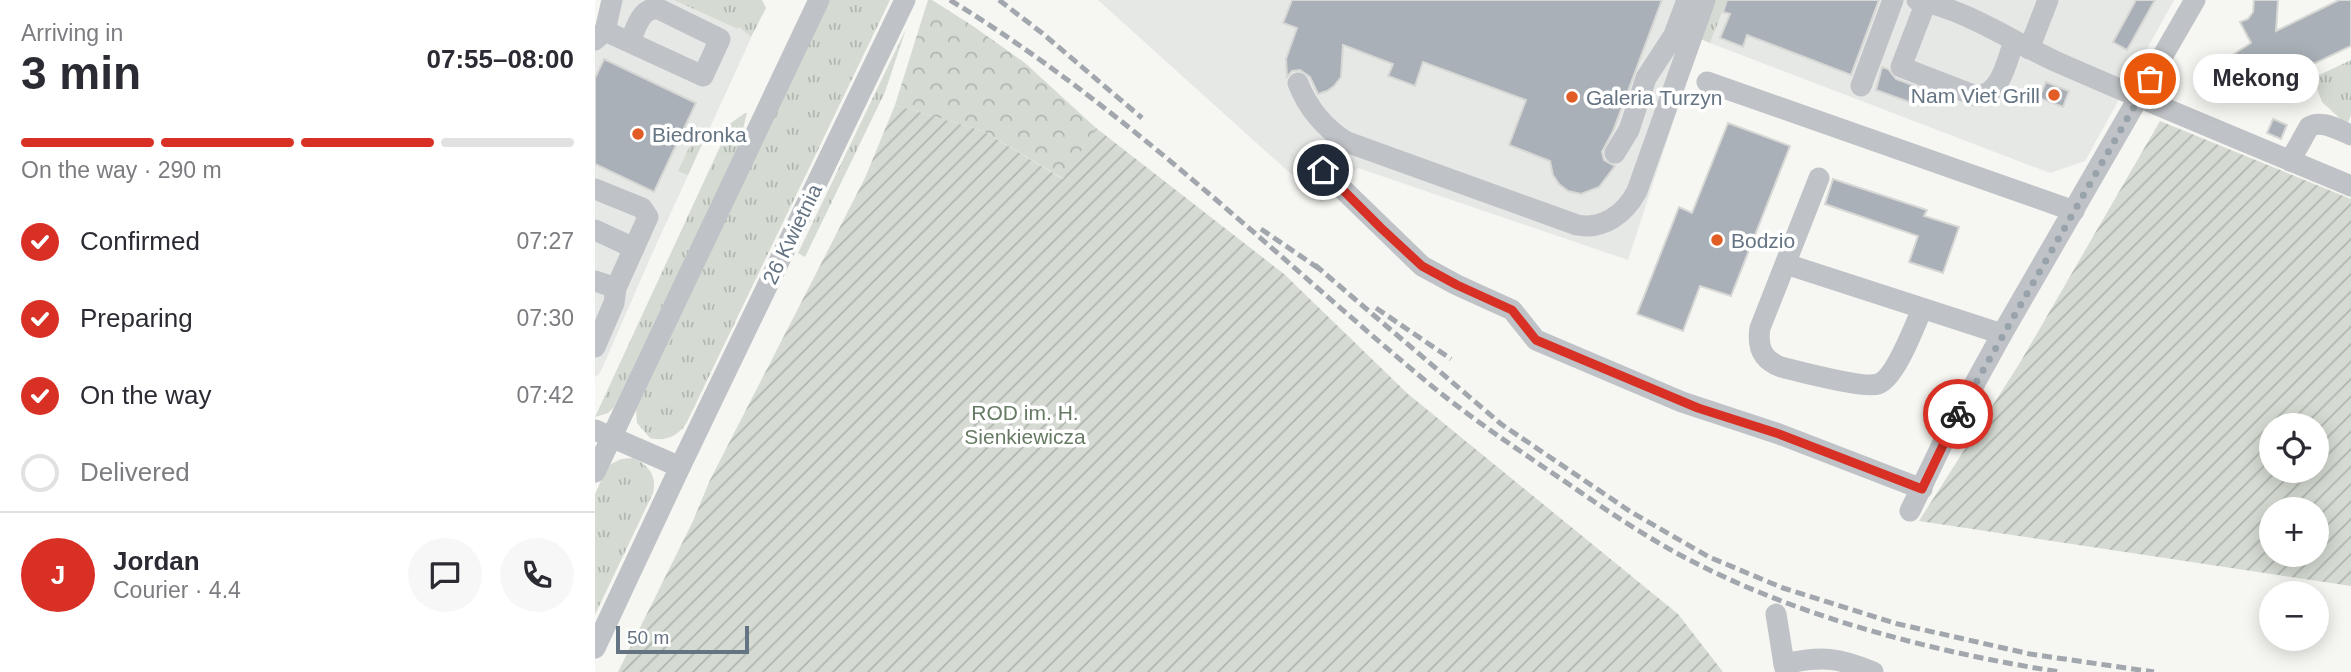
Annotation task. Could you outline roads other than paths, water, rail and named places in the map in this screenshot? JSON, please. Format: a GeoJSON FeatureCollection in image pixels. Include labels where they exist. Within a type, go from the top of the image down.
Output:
{"type":"FeatureCollection","features":[{"type":"Feature","properties":{"kind":"street"},"geometry":{"type":"LineString","coordinates":[[612,0],[600,36],[630,42]]}},
{"type":"Feature","properties":{"kind":"street"},"geometry":{"type":"LineString","coordinates":[[595,472],[603,434],[819,0]]}},
{"type":"Feature","properties":{"kind":"street","name":"26 Kwietnia"},"geometry":{"type":"LineString","coordinates":[[595,648],[905,0]]}},
{"type":"Feature","properties":{"kind":"street"},"geometry":{"type":"LineString","coordinates":[[1615,153],[1629,130],[1646,78],[1674,35],[1687,0]]}},
{"type":"Feature","properties":{"kind":"street"},"geometry":{"type":"LineString","coordinates":[[1298,83],[1321,121],[1346,142],[1577,225],[1593,226],[1611,220],[1632,200],[1705,0]]}},
{"type":"Feature","properties":{"kind":"street"},"geometry":{"type":"LineString","coordinates":[[1861,86],[1893,0]]}},
{"type":"Feature","properties":{"kind":"street"},"geometry":{"type":"LineString","coordinates":[[2047,0],[2022,45],[1992,92],[1982,96],[1901,67],[1921,1],[1996,29],[2022,45],[2139,98],[2351,187]]}},
{"type":"Feature","properties":{"kind":"street"},"geometry":{"type":"LineString","coordinates":[[1910,511],[1949,430],[2002,334],[2195,0]]}},
{"type":"Feature","properties":{"kind":"street"},"geometry":{"type":"LineString","coordinates":[[1707,82],[2074,211]]}},
{"type":"Feature","properties":{"kind":"street"},"geometry":{"type":"LineString","coordinates":[[2290,161],[2312,124],[2323,124],[2351,135]]}},
{"type":"Feature","properties":{"kind":"street"},"geometry":{"type":"LineString","coordinates":[[1323,170],[1422,266],[1512,310],[1536,340],[1690,405],[1779,434],[1922,489]]}},
{"type":"Feature","properties":{"kind":"street"},"geometry":{"type":"LineString","coordinates":[[1818,178],[1760,328],[1759,348],[1766,359],[1781,367],[1861,384],[1878,384],[1886,379],[1894,368],[1922,309]]}},
{"type":"Feature","properties":{"kind":"street"},"geometry":{"type":"LineString","coordinates":[[595,188],[642,208],[648,218],[616,288],[614,303],[595,347]]}},
{"type":"Feature","properties":{"kind":"street"},"geometry":{"type":"LineString","coordinates":[[595,230],[634,248]]}},
{"type":"Feature","properties":{"kind":"street"},"geometry":{"type":"LineString","coordinates":[[1786,264],[2002,334]]}},
{"type":"Feature","properties":{"kind":"street"},"geometry":{"type":"LineString","coordinates":[[595,281],[616,288]]}},
{"type":"Feature","properties":{"kind":"street"},"geometry":{"type":"LineString","coordinates":[[603,434],[680,467]]}},
{"type":"Feature","properties":{"kind":"street"},"geometry":{"type":"LineString","coordinates":[[1776,614],[1785,668],[1811,659],[1832,658],[1873,672]]}},
{"type":"Feature","properties":{"kind":"railway"},"geometry":{"type":"LineString","coordinates":[[950,0],[1013,41],[1132,130],[1452,402],[1653,540],[1726,578],[1818,614],[1915,643],[2060,672]]}},
{"type":"Feature","properties":{"kind":"railway"},"geometry":{"type":"LineString","coordinates":[[999,0],[1142,118]]}},
{"type":"Feature","properties":{"kind":"railway"},"geometry":{"type":"LineString","coordinates":[[1261,229],[1321,270]]}},
{"type":"Feature","properties":{"kind":"railway"},"geometry":{"type":"LineString","coordinates":[[1315,265],[1501,424],[1631,512],[1709,557],[1783,588],[1898,624],[2030,654],[2154,672]]}},
{"type":"Feature","properties":{"kind":"railway"},"geometry":{"type":"LineString","coordinates":[[1376,308],[1451,359]]}},
{"type":"Feature","properties":{"kind":"place","name":"Mekong"},"geometry":{"type":"Point","coordinates":[2150,79]}},
{"type":"Feature","properties":{"kind":"place","name":"Nam Viet Grill"},"geometry":{"type":"Point","coordinates":[2054,95]}},
{"type":"Feature","properties":{"kind":"place","name":"Galeria Turzyn"},"geometry":{"type":"Point","coordinates":[1572,97]}},
{"type":"Feature","properties":{"kind":"place","name":"Biedronka"},"geometry":{"type":"Point","coordinates":[638,134]}},
{"type":"Feature","properties":{"kind":"place","name":"Bodzio"},"geometry":{"type":"Point","coordinates":[1717,240]}},
{"type":"Feature","properties":{"kind":"park label","name":"ROD im. H. Sienkiewicza"},"geometry":{"type":"Point","coordinates":[1025,424]}}]}
